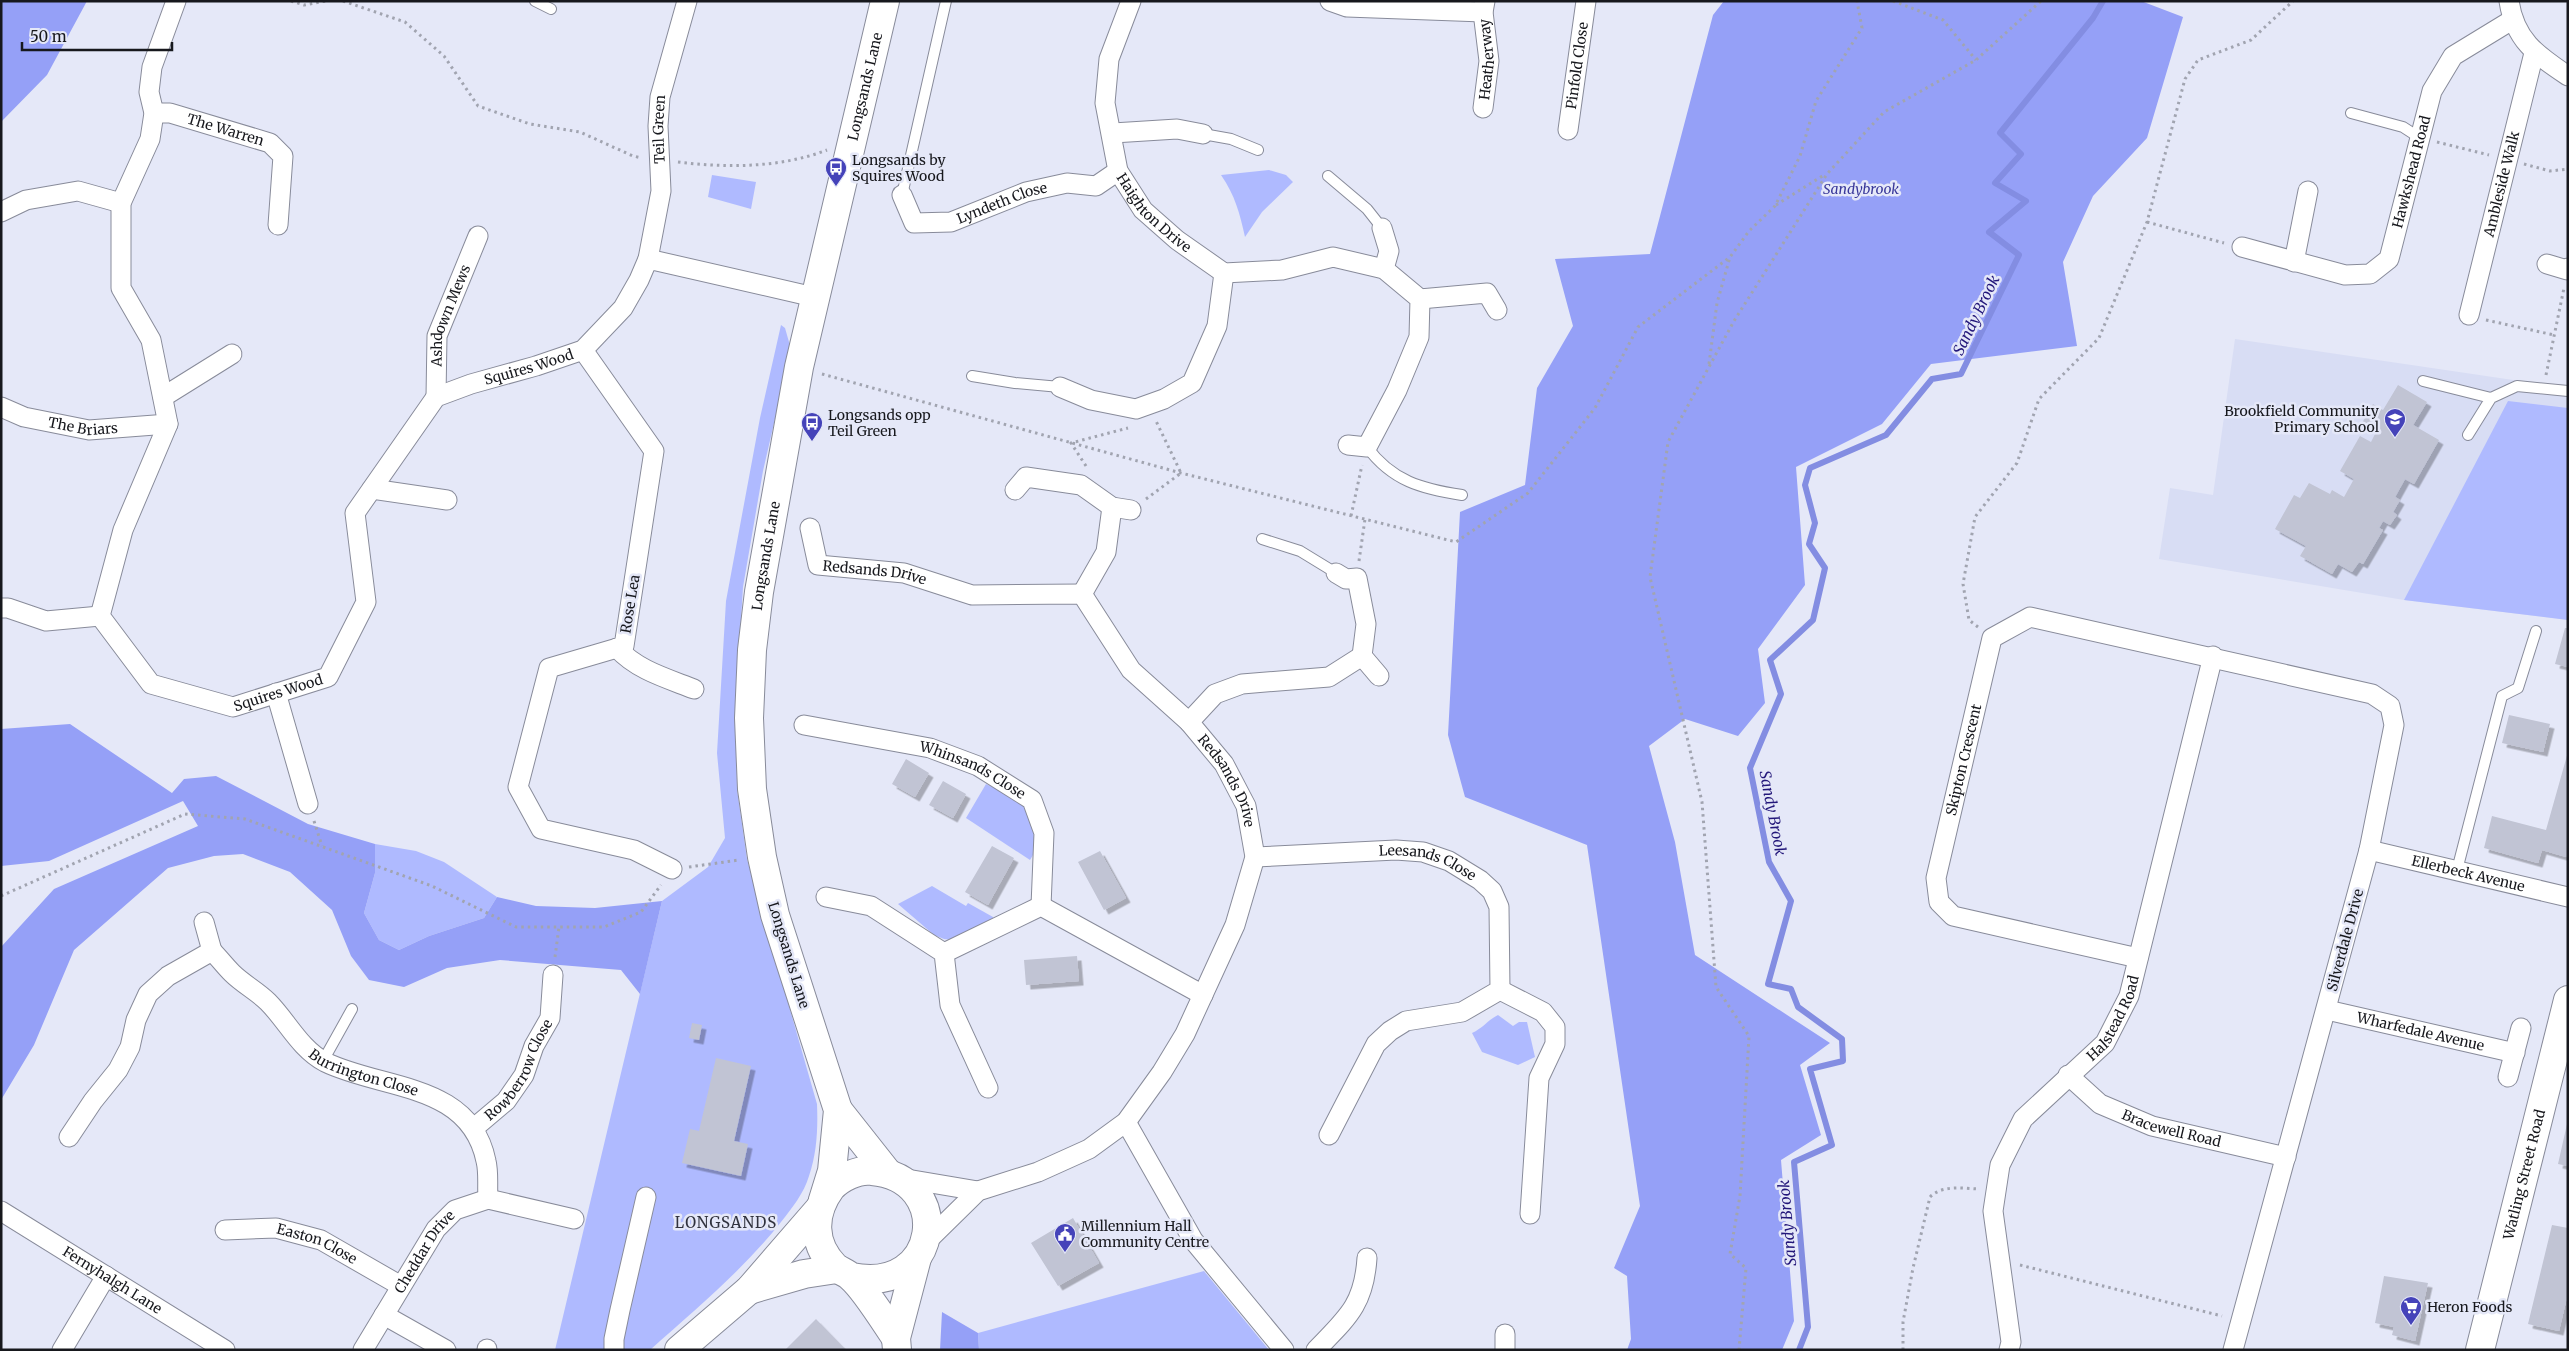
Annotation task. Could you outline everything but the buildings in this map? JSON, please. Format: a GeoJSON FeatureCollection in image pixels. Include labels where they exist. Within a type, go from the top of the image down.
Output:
{"type":"FeatureCollection","features":[{"type":"Feature","properties":{"kind":"main road","name":"Longsands Lane"},"geometry":{"type":"LineString","coordinates":[[885,1],[799,367],[758,592],[752,650],[749,718],[752,789],[762,857],[775,914],[838,1110],[894,1175]]}},
{"type":"Feature","properties":{"kind":"main road","name":"Watling Street Road"},"geometry":{"type":"LineString","coordinates":[[2480,1350],[2568,1000]]}},
{"type":"Feature","properties":{"kind":"main road","name":"Longsands Lane"},"geometry":{"type":"LineString","coordinates":[[679,1350],[749,1290],[821,1204],[832,1171],[838,1110]]}},
{"type":"Feature","properties":{"kind":"main road"},"geometry":{"type":"LineString","coordinates":[[868,1170],[894,1175],[915,1191],[924,1207],[927,1225],[897,1344],[844,1273],[826,1256],[819,1241],[816,1224],[821,1204],[834,1185],[850,1175],[868,1170]]}},
{"type":"Feature","properties":{"kind":"main road"},"geometry":{"type":"LineString","coordinates":[[844,1273],[869,1281],[888,1279],[904,1271],[921,1251]]}},
{"type":"Feature","properties":{"kind":"main road","name":"Longsands Lane"},"geometry":{"type":"LineString","coordinates":[[749,1290],[804,1274],[844,1273]]}},
{"type":"Feature","properties":{"kind":"street"},"geometry":{"type":"LineString","coordinates":[[1,608],[8,608],[46,621],[100,616],[123,530],[168,424],[151,340],[121,288],[121,203],[150,139],[154,113],[149,92],[152,67],[176,1]]}},
{"type":"Feature","properties":{"kind":"street","name":"Teil Green"},"geometry":{"type":"LineString","coordinates":[[648,259],[661,191],[658,126],[660,97],[686,1]]}},
{"type":"Feature","properties":{"kind":"street","name":"Haighton Drive"},"geometry":{"type":"LineString","coordinates":[[1131,1],[1109,58],[1106,103],[1113,133],[1118,171],[1143,210],[1176,240],[1224,273]]}},
{"type":"Feature","properties":{"kind":"street","name":"Heatherway"},"geometry":{"type":"LineString","coordinates":[[1330,1],[1347,7],[1484,6],[1489,62],[1483,108]]}},
{"type":"Feature","properties":{"kind":"street","name":"Pinfold Close"},"geometry":{"type":"LineString","coordinates":[[1568,130],[1586,1]]}},
{"type":"Feature","properties":{"kind":"street"},"geometry":{"type":"LineString","coordinates":[[2509,1],[2512,20],[2534,53],[2568,76]]}},
{"type":"Feature","properties":{"kind":"street","name":"Hawkshead Road"},"geometry":{"type":"LineString","coordinates":[[2242,247],[2345,275],[2370,274],[2389,259],[2432,91],[2453,56],[2512,20]]}},
{"type":"Feature","properties":{"kind":"street","name":"Ambleside Walk"},"geometry":{"type":"LineString","coordinates":[[2469,316],[2534,53]]}},
{"type":"Feature","properties":{"kind":"street","name":"The Warren"},"geometry":{"type":"LineString","coordinates":[[154,113],[170,113],[270,143],[282,156],[278,225]]}},
{"type":"Feature","properties":{"kind":"street"},"geometry":{"type":"LineString","coordinates":[[1113,133],[1177,129],[1203,134]]}},
{"type":"Feature","properties":{"kind":"street","name":"Lyndeth Close"},"geometry":{"type":"LineString","coordinates":[[902,195],[914,223],[951,222],[1026,192],[1067,183],[1096,186],[1118,171]]}},
{"type":"Feature","properties":{"kind":"street"},"geometry":{"type":"LineString","coordinates":[[1,212],[26,200],[78,191],[121,203]]}},
{"type":"Feature","properties":{"kind":"street"},"geometry":{"type":"LineString","coordinates":[[2294,262],[2308,191]]}},
{"type":"Feature","properties":{"kind":"street"},"geometry":{"type":"LineString","coordinates":[[1382,228],[1389,251],[1384,269]]}},
{"type":"Feature","properties":{"kind":"street","name":"Ashdown Mews"},"geometry":{"type":"LineString","coordinates":[[436,397],[437,336],[478,236]]}},
{"type":"Feature","properties":{"kind":"street"},"geometry":{"type":"LineString","coordinates":[[1060,387],[1091,400],[1136,409],[1164,399],[1192,384],[1217,326],[1224,273],[1282,270],[1333,257],[1384,269],[1420,299],[1488,293],[1497,310]]}},
{"type":"Feature","properties":{"kind":"street"},"geometry":{"type":"LineString","coordinates":[[648,259],[814,297]]}},
{"type":"Feature","properties":{"kind":"street","name":"Squires Wood"},"geometry":{"type":"LineString","coordinates":[[100,616],[151,684],[233,707],[328,677],[366,602],[355,513],[436,397],[471,384],[536,366],[583,350],[623,308],[639,280],[648,259]]}},
{"type":"Feature","properties":{"kind":"street"},"geometry":{"type":"LineString","coordinates":[[2546,264],[2568,269]]}},
{"type":"Feature","properties":{"kind":"street"},"geometry":{"type":"LineString","coordinates":[[1357,446],[1397,390],[1419,337],[1420,299]]}},
{"type":"Feature","properties":{"kind":"street","name":"Rose Lea"},"geometry":{"type":"LineString","coordinates":[[583,350],[654,451],[624,646],[549,668],[518,787],[541,829],[634,850],[672,869]]}},
{"type":"Feature","properties":{"kind":"street"},"geometry":{"type":"LineString","coordinates":[[163,397],[232,354]]}},
{"type":"Feature","properties":{"kind":"street","name":"The Briars"},"geometry":{"type":"LineString","coordinates":[[1,407],[24,417],[89,430],[168,424]]}},
{"type":"Feature","properties":{"kind":"street"},"geometry":{"type":"LineString","coordinates":[[1014,490],[1026,476],[1081,485],[1112,507],[1132,510]]}},
{"type":"Feature","properties":{"kind":"street"},"geometry":{"type":"LineString","coordinates":[[372,489],[447,500]]}},
{"type":"Feature","properties":{"kind":"street"},"geometry":{"type":"LineString","coordinates":[[1082,594],[1106,552],[1112,507]]}},
{"type":"Feature","properties":{"kind":"street","name":"Redsands Drive"},"geometry":{"type":"LineString","coordinates":[[810,528],[818,565],[904,572],[972,595],[1082,594],[1131,670],[1189,722],[1224,764],[1246,806],[1255,857],[1235,925],[1185,1034],[1162,1072],[1126,1122],[1089,1148],[1038,1172],[978,1191],[894,1175]]}},
{"type":"Feature","properties":{"kind":"street"},"geometry":{"type":"LineString","coordinates":[[1336,573],[1346,579],[1357,578],[1366,624],[1362,656],[1379,676]]}},
{"type":"Feature","properties":{"kind":"street"},"geometry":{"type":"LineString","coordinates":[[1992,638],[2030,617],[2213,656]]}},
{"type":"Feature","properties":{"kind":"street","name":"Skipton Crescent"},"geometry":{"type":"LineString","coordinates":[[1992,638],[1936,878],[1939,902],[1953,916],[2138,958]]}},
{"type":"Feature","properties":{"kind":"street"},"geometry":{"type":"LineString","coordinates":[[617,648],[628,661],[694,689]]}},
{"type":"Feature","properties":{"kind":"street"},"geometry":{"type":"LineString","coordinates":[[1189,722],[1215,694],[1233,687],[1242,684],[1329,677],[1362,656]]}},
{"type":"Feature","properties":{"kind":"street","name":"Silverdale Drive"},"geometry":{"type":"LineString","coordinates":[[2213,656],[2372,694],[2390,706],[2394,725],[2369,850],[2233,1350]]}},
{"type":"Feature","properties":{"kind":"street","name":"Halstead Road"},"geometry":{"type":"LineString","coordinates":[[2009,1350],[2011,1342],[1993,1211],[2000,1166],[2023,1119],[2068,1075],[2105,1043],[2129,996],[2213,656]]}},
{"type":"Feature","properties":{"kind":"street"},"geometry":{"type":"LineString","coordinates":[[276,693],[308,804]]}},
{"type":"Feature","properties":{"kind":"street","name":"Whinsands Close"},"geometry":{"type":"LineString","coordinates":[[804,725],[930,748],[978,766],[1032,800],[1044,833],[1040,906]]}},
{"type":"Feature","properties":{"kind":"street","name":"Leesands Close"},"geometry":{"type":"LineString","coordinates":[[1255,857],[1396,850],[1423,852],[1449,861],[1480,880],[1492,891],[1499,906],[1500,990]]}},
{"type":"Feature","properties":{"kind":"street","name":"Ellerbeck Avenue"},"geometry":{"type":"LineString","coordinates":[[2369,850],[2568,897]]}},
{"type":"Feature","properties":{"kind":"street"},"geometry":{"type":"LineString","coordinates":[[826,897],[871,906],[944,953]]}},
{"type":"Feature","properties":{"kind":"street"},"geometry":{"type":"LineString","coordinates":[[944,953],[1040,906],[1203,995]]}},
{"type":"Feature","properties":{"kind":"street","name":"Burrington Close"},"geometry":{"type":"LineString","coordinates":[[204,922],[212,950],[232,973],[268,1002],[296,1037],[324,1061],[355,1073],[406,1085],[447,1104],[474,1128],[486,1161],[488,1199]]}},
{"type":"Feature","properties":{"kind":"street"},"geometry":{"type":"LineString","coordinates":[[69,1137],[77,1110],[118,1070],[130,1047],[136,1020],[148,994],[168,976],[212,950]]}},
{"type":"Feature","properties":{"kind":"street"},"geometry":{"type":"LineString","coordinates":[[944,953],[950,1005],[988,1088]]}},
{"type":"Feature","properties":{"kind":"street","name":"Rowberrow Close"},"geometry":{"type":"LineString","coordinates":[[474,1128],[506,1101],[524,1075],[534,1046],[550,1018],[553,975]]}},
{"type":"Feature","properties":{"kind":"street"},"geometry":{"type":"LineString","coordinates":[[1329,1136],[1376,1044],[1390,1031],[1406,1021],[1462,1012],[1500,990],[1543,1012],[1555,1028],[1555,1044],[1539,1078],[1530,1214]]}},
{"type":"Feature","properties":{"kind":"street","name":"Wharfedale Avenue"},"geometry":{"type":"LineString","coordinates":[[2327,1010],[2515,1053]]}},
{"type":"Feature","properties":{"kind":"street"},"geometry":{"type":"LineString","coordinates":[[2508,1077],[2521,1028]]}},
{"type":"Feature","properties":{"kind":"street","name":"Bracewell Road"},"geometry":{"type":"LineString","coordinates":[[2068,1075],[2100,1104],[2152,1126],[2286,1157]]}},
{"type":"Feature","properties":{"kind":"street"},"geometry":{"type":"LineString","coordinates":[[1126,1122],[1193,1240],[1284,1350]]}},
{"type":"Feature","properties":{"kind":"street","name":"Redsands Drive"},"geometry":{"type":"LineString","coordinates":[[921,1251],[978,1191]]}},
{"type":"Feature","properties":{"kind":"street"},"geometry":{"type":"LineString","coordinates":[[614,1350],[616,1329],[646,1197]]}},
{"type":"Feature","properties":{"kind":"street"},"geometry":{"type":"LineString","coordinates":[[488,1199],[574,1219]]}},
{"type":"Feature","properties":{"kind":"street","name":"Cheddar Drive"},"geometry":{"type":"LineString","coordinates":[[363,1350],[436,1229],[455,1210],[488,1199]]}},
{"type":"Feature","properties":{"kind":"street","name":"Fernyhalgh Lane"},"geometry":{"type":"LineString","coordinates":[[1,1211],[225,1350]]}},
{"type":"Feature","properties":{"kind":"street","name":"Easton Close"},"geometry":{"type":"LineString","coordinates":[[225,1230],[276,1228],[321,1240],[401,1286]]}},
{"type":"Feature","properties":{"kind":"street"},"geometry":{"type":"LineString","coordinates":[[1316,1350],[1349,1317],[1365,1283],[1367,1258]]}},
{"type":"Feature","properties":{"kind":"street"},"geometry":{"type":"LineString","coordinates":[[62,1350],[106,1276]]}},
{"type":"Feature","properties":{"kind":"street"},"geometry":{"type":"LineString","coordinates":[[384,1314],[446,1350]]}},
{"type":"Feature","properties":{"kind":"lane"},"geometry":{"type":"LineString","coordinates":[[535,1],[550,9]]}},
{"type":"Feature","properties":{"kind":"lane"},"geometry":{"type":"LineString","coordinates":[[902,195],[946,1]]}},
{"type":"Feature","properties":{"kind":"lane"},"geometry":{"type":"LineString","coordinates":[[2351,113],[2403,127],[2420,138]]}},
{"type":"Feature","properties":{"kind":"lane"},"geometry":{"type":"LineString","coordinates":[[1203,134],[1231,139],[1258,150]]}},
{"type":"Feature","properties":{"kind":"lane"},"geometry":{"type":"LineString","coordinates":[[1328,176],[1367,209],[1382,228]]}},
{"type":"Feature","properties":{"kind":"lane"},"geometry":{"type":"LineString","coordinates":[[972,376],[1015,383],[1060,387]]}},
{"type":"Feature","properties":{"kind":"lane"},"geometry":{"type":"LineString","coordinates":[[2424,381],[2490,398]]}},
{"type":"Feature","properties":{"kind":"lane"},"geometry":{"type":"LineString","coordinates":[[2468,435],[2490,398],[2517,386],[2568,391]]}},
{"type":"Feature","properties":{"kind":"lane"},"geometry":{"type":"LineString","coordinates":[[1357,446],[1403,480],[1434,491],[1462,495]]}},
{"type":"Feature","properties":{"kind":"lane"},"geometry":{"type":"LineString","coordinates":[[1262,538],[1300,551],[1336,573]]}},
{"type":"Feature","properties":{"kind":"lane"},"geometry":{"type":"LineString","coordinates":[[2457,870],[2502,696],[2518,688],[2536,631]]}},
{"type":"Feature","properties":{"kind":"lane"},"geometry":{"type":"LineString","coordinates":[[324,1061],[352,1009]]}},
{"type":"Feature","properties":{"kind":"path"},"geometry":{"type":"LineString","coordinates":[[291,1],[304,5],[326,1]]}},
{"type":"Feature","properties":{"kind":"path"},"geometry":{"type":"LineString","coordinates":[[343,1],[405,22],[444,56],[478,106],[530,124],[580,132],[634,156],[660,160],[757,166],[801,160],[832,148],[847,161]]}},
{"type":"Feature","properties":{"kind":"path"},"geometry":{"type":"LineString","coordinates":[[1775,206],[1800,156],[1816,101],[1862,28],[1857,1]]}},
{"type":"Feature","properties":{"kind":"path"},"geometry":{"type":"LineString","coordinates":[[1893,1],[1943,20],[1976,60]]}},
{"type":"Feature","properties":{"kind":"path"},"geometry":{"type":"LineString","coordinates":[[1739,1350],[1738,1342],[1746,1268],[1730,1254],[1740,1196],[1749,1036],[1716,988],[1702,802],[1650,577],[1668,442],[1734,320],[1827,174],[1884,112],[1976,60],[2041,1]]}},
{"type":"Feature","properties":{"kind":"path"},"geometry":{"type":"LineString","coordinates":[[1992,638],[1969,620],[1963,584],[1976,517],[2017,463],[2039,399],[2099,338],[2147,222],[2185,80],[2189,73],[2198,60],[2251,40],[2293,1]]}},
{"type":"Feature","properties":{"kind":"path"},"geometry":{"type":"LineString","coordinates":[[799,367],[1181,473],[1456,542],[1528,493],[1595,408],[1638,327],[1730,257],[1749,231],[1775,206],[1827,174]]}},
{"type":"Feature","properties":{"kind":"path"},"geometry":{"type":"LineString","coordinates":[[2147,222],[2242,247]]}},
{"type":"Feature","properties":{"kind":"path"},"geometry":{"type":"LineString","coordinates":[[1708,367],[1717,303],[1730,257]]}},
{"type":"Feature","properties":{"kind":"path"},"geometry":{"type":"LineString","coordinates":[[2546,377],[2568,269]]}},
{"type":"Feature","properties":{"kind":"path"},"geometry":{"type":"LineString","coordinates":[[2469,316],[2554,335]]}},
{"type":"Feature","properties":{"kind":"path"},"geometry":{"type":"LineString","coordinates":[[1147,424],[1156,421],[1181,473]]}},
{"type":"Feature","properties":{"kind":"path"},"geometry":{"type":"LineString","coordinates":[[1072,443],[1137,426]]}},
{"type":"Feature","properties":{"kind":"path"},"geometry":{"type":"LineString","coordinates":[[1350,516],[1357,446]]}},
{"type":"Feature","properties":{"kind":"path"},"geometry":{"type":"LineString","coordinates":[[1132,510],[1181,473]]}},
{"type":"Feature","properties":{"kind":"path"},"geometry":{"type":"LineString","coordinates":[[1357,578],[1365,519]]}},
{"type":"Feature","properties":{"kind":"path"},"geometry":{"type":"LineString","coordinates":[[308,804],[322,847]]}},
{"type":"Feature","properties":{"kind":"path"},"geometry":{"type":"LineString","coordinates":[[1,896],[185,814],[245,819],[432,886],[516,927],[604,927],[641,912],[672,869],[762,857]]}},
{"type":"Feature","properties":{"kind":"path"},"geometry":{"type":"LineString","coordinates":[[553,975],[559,927]]}},
{"type":"Feature","properties":{"kind":"path"},"geometry":{"type":"LineString","coordinates":[[1902,1350],[1903,1322],[1912,1268],[1930,1197],[1936,1191],[1944,1189],[1996,1189]]}},
{"type":"Feature","properties":{"kind":"path"},"geometry":{"type":"LineString","coordinates":[[2000,1260],[2241,1320]]}},
{"type":"Feature","properties":{"kind":"shaded area"},"geometry":{"type":"Polygon","coordinates":[[[1269,170],[1286,175],[1293,182],[1262,212],[1245,237],[1236,205],[1221,175],[1269,170]]]}},
{"type":"Feature","properties":{"kind":"shaded area"},"geometry":{"type":"Polygon","coordinates":[[[712,175],[756,182],[751,209],[708,197],[712,175]]]}},
{"type":"Feature","properties":{"kind":"shaded area"},"geometry":{"type":"Polygon","coordinates":[[[781,325],[785,328],[791,349],[763,471],[743,587],[736,701],[737,789],[747,859],[817,1104],[814,1158],[807,1182],[801,1194],[766,1240],[718,1289],[650,1350],[555,1350],[662,901],[708,867],[725,838],[717,753],[726,601],[760,418],[781,325]]]}},
{"type":"Feature","properties":{"kind":"shaded area","name":"Brookfield Community Primary School"},"geometry":{"type":"Polygon","coordinates":[[[2235,339],[2568,388],[2568,620],[2404,600],[2159,559],[2170,488],[2213,495],[2235,339]]]}},
{"type":"Feature","properties":{"kind":"shaded area"},"geometry":{"type":"Polygon","coordinates":[[[2508,401],[2568,408],[2568,620],[2404,600],[2508,401]]]}},
{"type":"Feature","properties":{"kind":"shaded area"},"geometry":{"type":"Polygon","coordinates":[[[986,784],[1020,803],[1030,817],[1035,844],[1030,860],[966,818],[986,784]]]}},
{"type":"Feature","properties":{"kind":"shaded area"},"geometry":{"type":"Polygon","coordinates":[[[375,844],[416,851],[444,862],[497,897],[484,918],[429,936],[399,950],[379,940],[364,913],[375,873],[375,844]]]}},
{"type":"Feature","properties":{"kind":"shaded area"},"geometry":{"type":"Polygon","coordinates":[[[932,886],[966,906],[968,903],[993,917],[996,923],[953,940],[934,935],[898,904],[932,886]]]}},
{"type":"Feature","properties":{"kind":"shaded area"},"geometry":{"type":"Polygon","coordinates":[[[1498,1015],[1513,1026],[1519,1022],[1527,1022],[1535,1057],[1518,1065],[1482,1052],[1472,1033],[1498,1015]]]}},
{"type":"Feature","properties":{"kind":"shaded area"},"geometry":{"type":"Polygon","coordinates":[[[1204,1271],[1269,1350],[979,1350],[978,1333],[1204,1271]]]}},
{"type":"Feature","properties":{"kind":"green space"},"geometry":{"type":"Polygon","coordinates":[[[1,1],[87,1],[47,75],[1,122],[1,1]]]}},
{"type":"Feature","properties":{"kind":"green space","name":"Sandybrook"},"geometry":{"type":"Polygon","coordinates":[[[1724,1],[2141,1],[2183,17],[2147,138],[2093,196],[2063,262],[2077,346],[1931,364],[1882,424],[1796,467],[1805,585],[1758,649],[1765,703],[1738,736],[1685,719],[1649,746],[1675,842],[1695,955],[1830,1043],[1800,1065],[1821,1135],[1781,1160],[1794,1321],[1782,1350],[1627,1350],[1631,1339],[1627,1276],[1614,1268],[1640,1206],[1587,845],[1465,797],[1448,735],[1460,512],[1525,485],[1537,388],[1573,326],[1555,259],[1650,254],[1713,15],[1724,1]]]}},
{"type":"Feature","properties":{"kind":"green space"},"geometry":{"type":"Polygon","coordinates":[[[70,724],[172,793],[184,779],[216,776],[308,824],[375,844],[375,873],[364,913],[379,940],[399,950],[429,936],[484,918],[497,897],[536,906],[595,908],[662,901],[640,994],[621,970],[500,960],[447,968],[404,987],[369,980],[351,956],[332,910],[290,872],[243,854],[214,856],[168,868],[74,950],[34,1045],[1,1100],[1,947],[54,889],[198,826],[183,801],[49,861],[1,866],[1,729],[70,724]]]}},
{"type":"Feature","properties":{"kind":"green space"},"geometry":{"type":"Polygon","coordinates":[[[942,1312],[978,1333],[979,1350],[940,1350],[942,1312]]]}},
{"type":"Feature","properties":{"kind":"waterway","name":"Sandy Brook"},"geometry":{"type":"LineString","coordinates":[[1799,1350],[1808,1327],[1794,1162],[1832,1145],[1810,1069],[1843,1061],[1842,1039],[1798,1007],[1791,989],[1768,984],[1791,901],[1769,862],[1750,768],[1781,694],[1770,660],[1813,620],[1825,568],[1809,544],[1815,523],[1805,485],[1810,468],[1886,435],[1932,379],[1961,374],[2019,255],[1989,232],[2026,201],[1995,183],[2021,154],[2000,133],[2093,18],[2103,1]]}},
{"type":"Feature","properties":{"kind":"place","name":"Longsands by Squires Wood"},"geometry":{"type":"Point","coordinates":[836,187]}},
{"type":"Feature","properties":{"kind":"place","name":"Brookfield Community Primary School"},"geometry":{"type":"Point","coordinates":[2395,438]}},
{"type":"Feature","properties":{"kind":"place","name":"Longsands opp Teil Green"},"geometry":{"type":"Point","coordinates":[812,442]}},
{"type":"Feature","properties":{"kind":"place","name":"Millennium Hall Community Centre"},"geometry":{"type":"Point","coordinates":[1065,1253]}},
{"type":"Feature","properties":{"kind":"place","name":"Heron Foods"},"geometry":{"type":"Point","coordinates":[2411,1326]}},
{"type":"Feature","properties":{"kind":"district","name":"LONGSANDS"},"geometry":{"type":"Point","coordinates":[726,1222]}}]}
